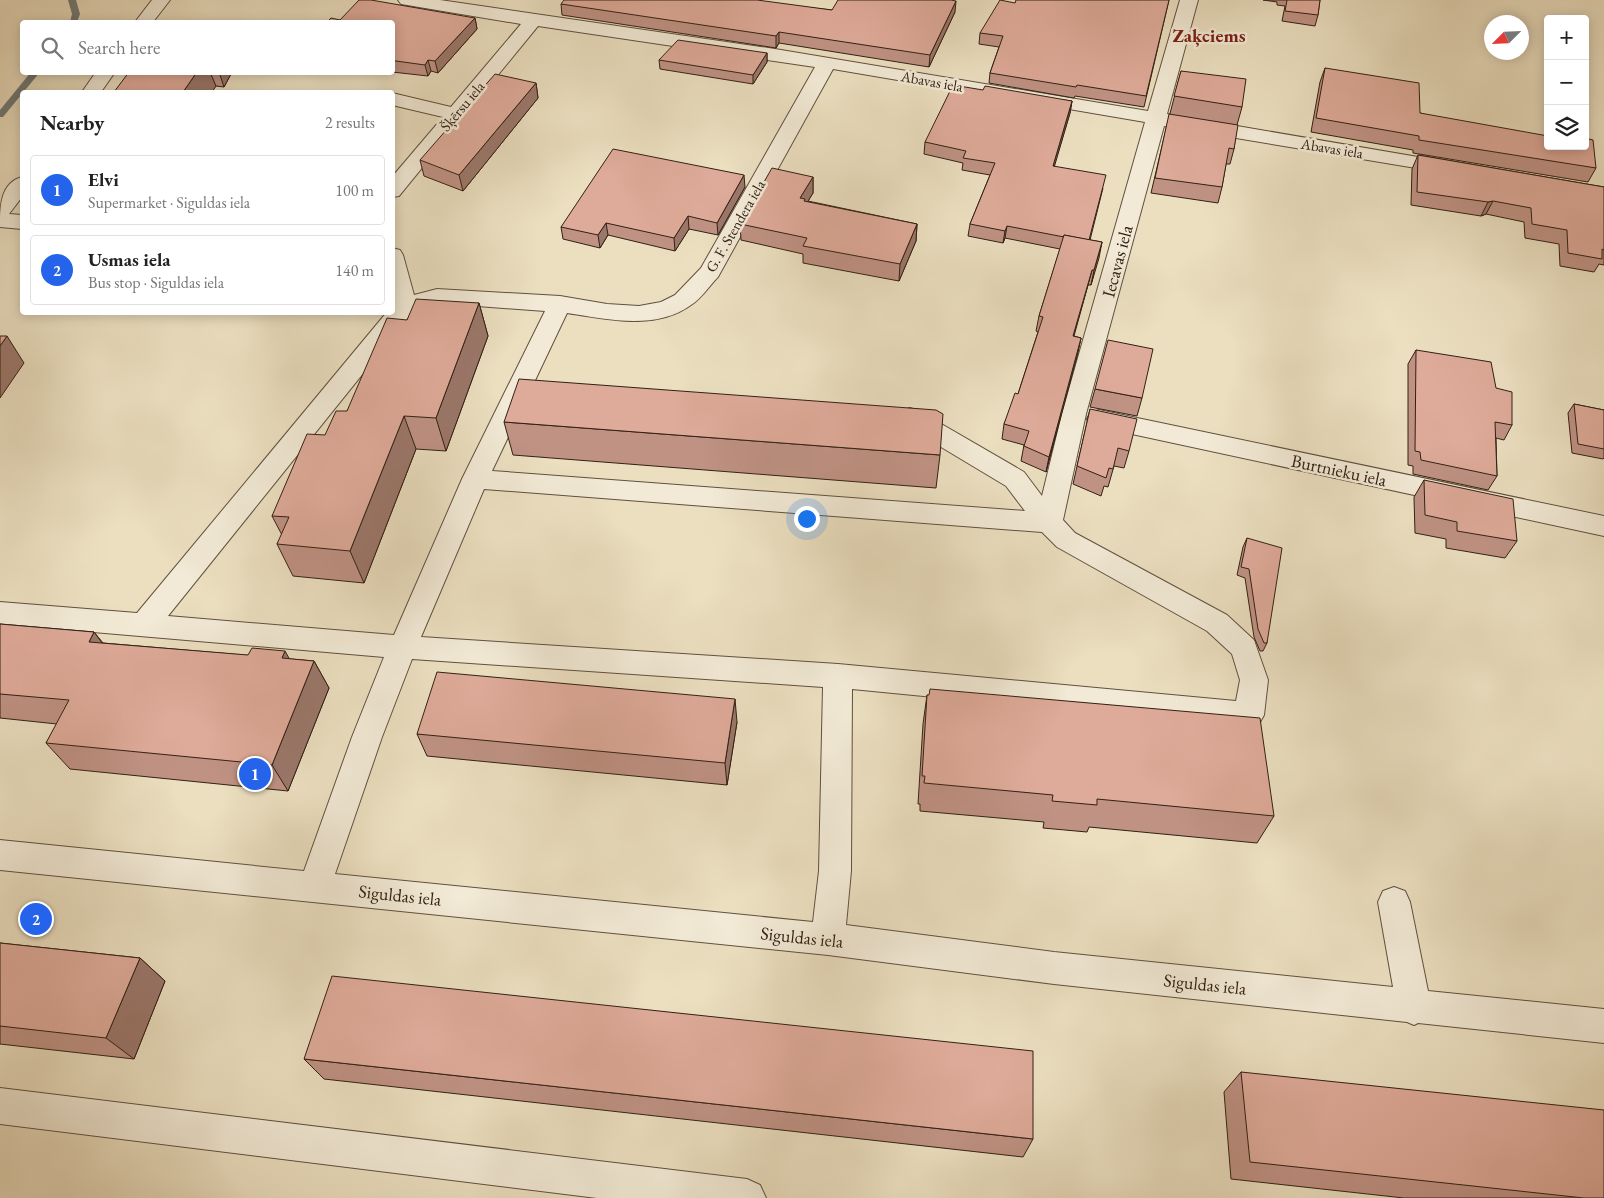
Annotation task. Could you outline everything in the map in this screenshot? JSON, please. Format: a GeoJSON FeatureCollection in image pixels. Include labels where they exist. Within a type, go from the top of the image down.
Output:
{"type":"FeatureCollection","features":[{"type":"Feature","properties":{"kind":"street"},"geometry":{"type":"LineString","coordinates":[[146,20],[161,0]]}},
{"type":"Feature","properties":{"kind":"street","name":"Abavas iela"},"geometry":{"type":"LineString","coordinates":[[408,0],[533,21],[826,63],[1156,120],[1468,170]]}},
{"type":"Feature","properties":{"kind":"street","name":"Iecavas iela"},"geometry":{"type":"LineString","coordinates":[[1049,522],[1074,414],[1190,0]]}},
{"type":"Feature","properties":{"kind":"street","name":"Šķērsu iela"},"geometry":{"type":"LineString","coordinates":[[395,187],[533,21]]}},
{"type":"Feature","properties":{"kind":"street","name":"G. F. Stendera iela"},"geometry":{"type":"LineString","coordinates":[[406,305],[437,296],[560,304],[640,314],[663,310],[682,300],[710,272],[826,63]]}},
{"type":"Feature","properties":{"kind":"street"},"geometry":{"type":"LineString","coordinates":[[92,90],[104,75]]}},
{"type":"Feature","properties":{"kind":"street"},"geometry":{"type":"LineString","coordinates":[[395,100],[456,114]]}},
{"type":"Feature","properties":{"kind":"street"},"geometry":{"type":"LineString","coordinates":[[0,212],[20,186]]}},
{"type":"Feature","properties":{"kind":"street"},"geometry":{"type":"LineString","coordinates":[[0,220],[20,222]]}},
{"type":"Feature","properties":{"kind":"street"},"geometry":{"type":"LineString","coordinates":[[144,625],[406,305],[395,266]]}},
{"type":"Feature","properties":{"kind":"street"},"geometry":{"type":"LineString","coordinates":[[315,886],[341,806],[401,647],[475,479],[520,382],[560,304]]}},
{"type":"Feature","properties":{"kind":"street"},"geometry":{"type":"LineString","coordinates":[[520,382],[548,384]]}},
{"type":"Feature","properties":{"kind":"street"},"geometry":{"type":"LineString","coordinates":[[0,613],[401,647],[838,676],[1249,715],[1254,680],[1244,648],[1217,623],[1066,540],[1015,479],[914,418],[890,410]]}},
{"type":"Feature","properties":{"kind":"street","name":"Burtnieku iela"},"geometry":{"type":"LineString","coordinates":[[1074,414],[1604,526]]}},
{"type":"Feature","properties":{"kind":"street"},"geometry":{"type":"LineString","coordinates":[[475,479],[1049,522]]}},
{"type":"Feature","properties":{"kind":"street"},"geometry":{"type":"LineString","coordinates":[[828,939],[835,871],[838,676]]}},
{"type":"Feature","properties":{"kind":"street","name":"Siguldas iela"},"geometry":{"type":"LineString","coordinates":[[0,855],[828,939],[1054,968],[1414,1008],[1604,1026]]}},
{"type":"Feature","properties":{"kind":"street"},"geometry":{"type":"LineString","coordinates":[[1394,902],[1414,1008]]}},
{"type":"Feature","properties":{"kind":"street"},"geometry":{"type":"LineString","coordinates":[[0,1106],[747,1198]]}},
{"type":"Feature","properties":{"kind":"building"},"geometry":{"type":"Polygon","coordinates":[[[359,0],[371,0],[475,18],[435,61],[428,60],[425,65],[395,61],[395,20],[340,20],[359,0]]]}},
{"type":"Feature","properties":{"kind":"building"},"geometry":{"type":"Polygon","coordinates":[[[564,0],[757,0],[832,10],[838,0],[956,1],[930,55],[779,32],[776,36],[561,4],[564,0]]]}},
{"type":"Feature","properties":{"kind":"building"},"geometry":{"type":"Polygon","coordinates":[[[1000,0],[1015,3],[1016,0],[1169,0],[1146,96],[990,73],[1003,36],[980,33],[1000,0]]]}},
{"type":"Feature","properties":{"kind":"building"},"geometry":{"type":"Polygon","coordinates":[[[1287,0],[1320,0],[1318,15],[1285,11],[1287,0]]]}},
{"type":"Feature","properties":{"kind":"building"},"geometry":{"type":"Polygon","coordinates":[[[678,40],[767,53],[753,75],[659,60],[678,40]]]}},
{"type":"Feature","properties":{"kind":"building"},"geometry":{"type":"Polygon","coordinates":[[[1325,68],[1419,83],[1420,113],[1544,135],[1544,150],[1589,150],[1589,139],[1593,140],[1596,168],[1419,140],[1419,136],[1316,118],[1325,68]]]}},
{"type":"Feature","properties":{"kind":"building"},"geometry":{"type":"Polygon","coordinates":[[[1181,71],[1246,79],[1242,107],[1174,96],[1181,71]]]}},
{"type":"Feature","properties":{"kind":"building"},"geometry":{"type":"Polygon","coordinates":[[[495,74],[536,83],[459,175],[420,160],[495,74]]]}},
{"type":"Feature","properties":{"kind":"building"},"geometry":{"type":"Polygon","coordinates":[[[127,75],[195,75],[184,90],[116,90],[127,75]]]}},
{"type":"Feature","properties":{"kind":"building"},"geometry":{"type":"Polygon","coordinates":[[[953,85],[983,90],[985,86],[1072,101],[1053,166],[1106,175],[1089,240],[1007,226],[1005,231],[970,224],[995,163],[963,158],[966,151],[925,142],[953,85]]]}},
{"type":"Feature","properties":{"kind":"building"},"geometry":{"type":"Polygon","coordinates":[[[1169,114],[1238,125],[1234,149],[1229,148],[1222,187],[1155,178],[1169,114]]]}},
{"type":"Feature","properties":{"kind":"building"},"geometry":{"type":"Polygon","coordinates":[[[613,149],[744,175],[717,223],[688,216],[674,238],[606,223],[598,235],[561,227],[613,149]]]}},
{"type":"Feature","properties":{"kind":"building"},"geometry":{"type":"Polygon","coordinates":[[[1418,155],[1604,187],[1604,250],[1602,249],[1602,259],[1568,253],[1567,230],[1532,224],[1531,208],[1493,201],[1488,202],[1417,192],[1418,155]]]}},
{"type":"Feature","properties":{"kind":"building"},"geometry":{"type":"Polygon","coordinates":[[[772,168],[813,177],[800,198],[805,199],[804,201],[917,224],[900,264],[803,246],[807,238],[740,224],[772,168]]]}},
{"type":"Feature","properties":{"kind":"building"},"geometry":{"type":"Polygon","coordinates":[[[1064,235],[1102,242],[1073,336],[1081,338],[1049,457],[1024,446],[1029,431],[1004,424],[1015,393],[1018,394],[1043,317],[1039,316],[1064,235]]]}},
{"type":"Feature","properties":{"kind":"building"},"geometry":{"type":"Polygon","coordinates":[[[416,299],[479,303],[436,418],[404,416],[350,551],[277,544],[289,517],[272,516],[307,434],[325,435],[336,411],[347,411],[387,318],[407,320],[416,299]]]}},
{"type":"Feature","properties":{"kind":"building"},"geometry":{"type":"Polygon","coordinates":[[[0,336],[7,336],[0,346],[0,336]]]}},
{"type":"Feature","properties":{"kind":"building"},"geometry":{"type":"Polygon","coordinates":[[[1108,340],[1153,349],[1142,398],[1095,389],[1108,340]]]}},
{"type":"Feature","properties":{"kind":"building"},"geometry":{"type":"Polygon","coordinates":[[[1416,350],[1491,362],[1496,388],[1512,392],[1512,425],[1495,422],[1497,476],[1421,460],[1420,452],[1415,451],[1416,350]]]}},
{"type":"Feature","properties":{"kind":"building"},"geometry":{"type":"Polygon","coordinates":[[[519,379],[936,410],[943,414],[940,455],[504,422],[519,379]]]}},
{"type":"Feature","properties":{"kind":"building"},"geometry":{"type":"Polygon","coordinates":[[[1574,404],[1604,410],[1604,449],[1578,444],[1574,404]]]}},
{"type":"Feature","properties":{"kind":"building"},"geometry":{"type":"Polygon","coordinates":[[[1090,409],[1137,419],[1129,451],[1118,448],[1113,469],[1109,468],[1106,478],[1077,466],[1090,409]]]}},
{"type":"Feature","properties":{"kind":"building"},"geometry":{"type":"Polygon","coordinates":[[[1424,480],[1513,499],[1517,541],[1457,531],[1457,522],[1425,515],[1424,480]]]}},
{"type":"Feature","properties":{"kind":"building"},"geometry":{"type":"Polygon","coordinates":[[[1247,538],[1282,548],[1267,643],[1264,643],[1258,629],[1249,569],[1241,567],[1247,538]]]}},
{"type":"Feature","properties":{"kind":"building"},"geometry":{"type":"Polygon","coordinates":[[[0,624],[94,632],[89,642],[248,655],[252,648],[285,651],[282,658],[314,661],[272,765],[46,743],[69,700],[0,694],[0,624]]]}},
{"type":"Feature","properties":{"kind":"building"},"geometry":{"type":"Polygon","coordinates":[[[437,672],[735,699],[725,763],[417,734],[437,672]]]}},
{"type":"Feature","properties":{"kind":"building"},"geometry":{"type":"Polygon","coordinates":[[[930,689],[1260,718],[1274,816],[1097,799],[1097,805],[1052,801],[1053,795],[924,783],[925,776],[922,776],[927,695],[929,695],[930,689]]]}},
{"type":"Feature","properties":{"kind":"building"},"geometry":{"type":"Polygon","coordinates":[[[0,943],[140,958],[106,1038],[0,1026],[0,943]]]}},
{"type":"Feature","properties":{"kind":"building"},"geometry":{"type":"Polygon","coordinates":[[[332,976],[1033,1051],[1033,1139],[304,1059],[332,976]]]}},
{"type":"Feature","properties":{"kind":"building"},"geometry":{"type":"Polygon","coordinates":[[[1241,1072],[1604,1110],[1604,1198],[1584,1198],[1250,1162],[1241,1072]]]}},
{"type":"Feature","properties":{"kind":"waterway"},"geometry":{"type":"LineString","coordinates":[[72,0],[76,14],[74,20]]}},
{"type":"Feature","properties":{"kind":"waterway"},"geometry":{"type":"LineString","coordinates":[[21,90],[33,75]]}},
{"type":"Feature","properties":{"kind":"waterway"},"geometry":{"type":"LineString","coordinates":[[0,115],[20,91]]}},
{"type":"Feature","properties":{"kind":"place","name":"Elvi"},"geometry":{"type":"Point","coordinates":[255,774]}},
{"type":"Feature","properties":{"kind":"place","name":"Usmas iela"},"geometry":{"type":"Point","coordinates":[36,919]}},
{"type":"Feature","properties":{"kind":"district","name":"Zaķciems"},"geometry":{"type":"Point","coordinates":[1209,35]}}]}
